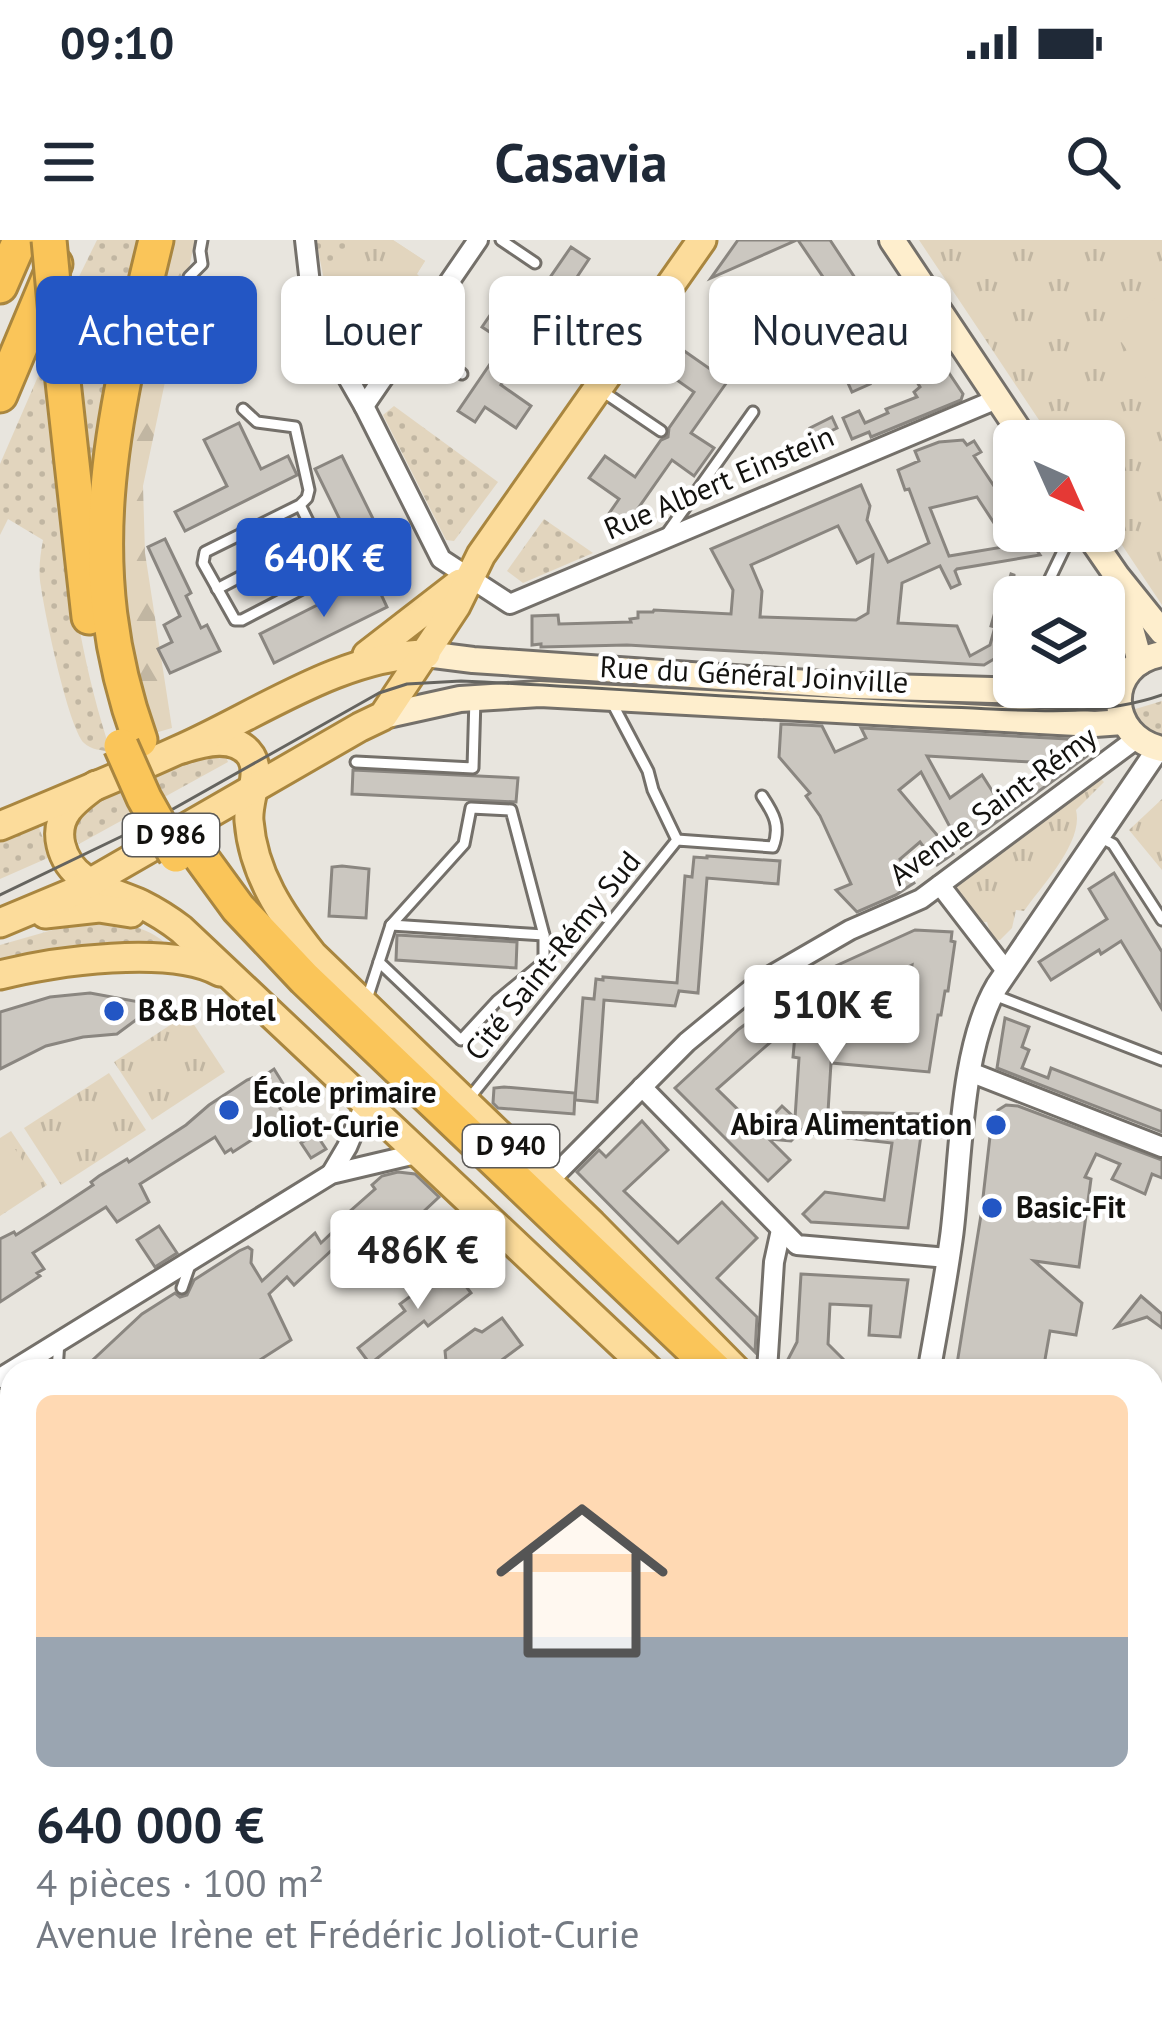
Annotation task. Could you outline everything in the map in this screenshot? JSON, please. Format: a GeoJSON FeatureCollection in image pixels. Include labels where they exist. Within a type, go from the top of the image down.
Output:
{"type":"FeatureCollection","features":[{"type":"Feature","properties":{"kind":"highway"},"geometry":{"type":"LineString","coordinates":[[0,286],[20,240]]}},
{"type":"Feature","properties":{"kind":"highway"},"geometry":{"type":"LineString","coordinates":[[49,240],[93,646],[107,704],[131,743]]}},
{"type":"Feature","properties":{"kind":"highway"},"geometry":{"type":"LineString","coordinates":[[0,395],[65,240]]}},
{"type":"Feature","properties":{"kind":"highway"},"geometry":{"type":"LineString","coordinates":[[157,240],[122,384],[105,527],[110,632],[144,798],[184,850],[293,967],[703,1359]]}},
{"type":"Feature","properties":{"kind":"highway"},"geometry":{"type":"LineString","coordinates":[[184,850],[212,907],[276,978],[673,1359]]}},
{"type":"Feature","properties":{"kind":"main road"},"geometry":{"type":"LineString","coordinates":[[324,680],[369,654],[468,577],[702,240]]}},
{"type":"Feature","properties":{"kind":"main road"},"geometry":{"type":"LineString","coordinates":[[892,240],[1012,420]]}},
{"type":"Feature","properties":{"kind":"main road"},"geometry":{"type":"LineString","coordinates":[[1099,552],[1117,576]]}},
{"type":"Feature","properties":{"kind":"main road","name":"D 986"},"geometry":{"type":"LineString","coordinates":[[0,923],[89,883],[383,716],[456,606],[468,577]]}},
{"type":"Feature","properties":{"kind":"main road"},"geometry":{"type":"LineString","coordinates":[[1125,586],[1162,632]]}},
{"type":"Feature","properties":{"kind":"main road"},"geometry":{"type":"LineString","coordinates":[[1125,602],[1133,629],[1125,674]]}},
{"type":"Feature","properties":{"kind":"main road"},"geometry":{"type":"LineString","coordinates":[[324,680],[383,658],[426,654]]}},
{"type":"Feature","properties":{"kind":"main road","name":"Rue du Général Joinville"},"geometry":{"type":"LineString","coordinates":[[426,654],[854,686],[993,681]]}},
{"type":"Feature","properties":{"kind":"main road","name":"D 986"},"geometry":{"type":"LineString","coordinates":[[0,826],[182,749],[324,680]]}},
{"type":"Feature","properties":{"kind":"main road","name":"Rue du Général Joinville"},"geometry":{"type":"LineString","coordinates":[[383,716],[475,698],[540,694],[1095,724],[1145,740]]}},
{"type":"Feature","properties":{"kind":"main road"},"geometry":{"type":"LineString","coordinates":[[1122,708],[1145,740]]}},
{"type":"Feature","properties":{"kind":"main road","name":"D 940"},"geometry":{"type":"LineString","coordinates":[[182,749],[216,742],[241,745],[255,762],[248,817],[256,856],[269,893],[286,921],[313,955],[725,1359]]}},
{"type":"Feature","properties":{"kind":"main road"},"geometry":{"type":"LineString","coordinates":[[89,883],[69,864],[59,833],[65,811],[96,785]]}},
{"type":"Feature","properties":{"kind":"main road","name":"D 940"},"geometry":{"type":"LineString","coordinates":[[89,883],[137,902],[181,929],[637,1359]]}},
{"type":"Feature","properties":{"kind":"main road"},"geometry":{"type":"LineString","coordinates":[[0,923],[99,908],[181,929]]}},
{"type":"Feature","properties":{"kind":"main road"},"geometry":{"type":"LineString","coordinates":[[0,975],[72,961],[193,961],[250,992]]}},
{"type":"Feature","properties":{"kind":"street"},"geometry":{"type":"LineString","coordinates":[[305,240],[314,319],[441,559],[468,577]]}},
{"type":"Feature","properties":{"kind":"street"},"geometry":{"type":"LineString","coordinates":[[453,276],[478,240]]}},
{"type":"Feature","properties":{"kind":"street"},"geometry":{"type":"LineString","coordinates":[[364,406],[379,384]]}},
{"type":"Feature","properties":{"kind":"street","name":"Rue Albert Einstein"},"geometry":{"type":"LineString","coordinates":[[468,577],[510,604],[997,399]]}},
{"type":"Feature","properties":{"kind":"street"},"geometry":{"type":"LineString","coordinates":[[930,1359],[979,1026],[992,994],[1099,837],[1145,740]]}},
{"type":"Feature","properties":{"kind":"street","name":"Avenue Saint-Rémy"},"geometry":{"type":"LineString","coordinates":[[548,1182],[699,1031],[760,982],[850,930],[898,912],[1145,740]]}},
{"type":"Feature","properties":{"kind":"street"},"geometry":{"type":"LineString","coordinates":[[940,885],[1007,972]]}},
{"type":"Feature","properties":{"kind":"street"},"geometry":{"type":"LineString","coordinates":[[970,1072],[1162,1147]]}},
{"type":"Feature","properties":{"kind":"street"},"geometry":{"type":"LineString","coordinates":[[642,1087],[797,1245],[948,1258]]}},
{"type":"Feature","properties":{"kind":"street"},"geometry":{"type":"LineString","coordinates":[[331,1174],[366,1102]]}},
{"type":"Feature","properties":{"kind":"street"},"geometry":{"type":"LineString","coordinates":[[30,1359],[331,1174],[420,1153]]}},
{"type":"Feature","properties":{"kind":"street"},"geometry":{"type":"LineString","coordinates":[[767,1359],[774,1262],[782,1230]]}},
{"type":"Feature","properties":{"kind":"lane"},"geometry":{"type":"LineString","coordinates":[[190,276],[202,264],[202,240]]}},
{"type":"Feature","properties":{"kind":"lane"},"geometry":{"type":"LineString","coordinates":[[501,240],[535,263]]}},
{"type":"Feature","properties":{"kind":"lane"},"geometry":{"type":"LineString","coordinates":[[598,387],[661,431]]}},
{"type":"Feature","properties":{"kind":"lane"},"geometry":{"type":"LineString","coordinates":[[243,409],[257,422],[295,427],[309,490],[299,505],[205,552],[203,563],[235,620],[332,570],[299,505]]}},
{"type":"Feature","properties":{"kind":"lane"},"geometry":{"type":"LineString","coordinates":[[662,540],[753,412]]}},
{"type":"Feature","properties":{"kind":"lane"},"geometry":{"type":"LineString","coordinates":[[217,589],[316,537]]}},
{"type":"Feature","properties":{"kind":"lane","name":"Cité Saint-Rémy Sud"},"geometry":{"type":"LineString","coordinates":[[608,697],[649,771],[677,840]]}},
{"type":"Feature","properties":{"kind":"lane"},"geometry":{"type":"LineString","coordinates":[[356,762],[473,772],[475,698]]}},
{"type":"Feature","properties":{"kind":"lane","name":"Cité Saint-Rémy Sud"},"geometry":{"type":"LineString","coordinates":[[677,840],[773,847],[778,834],[775,814],[762,796]]}},
{"type":"Feature","properties":{"kind":"lane"},"geometry":{"type":"LineString","coordinates":[[365,1004],[391,926],[464,844],[471,804],[511,810],[544,935],[544,962],[460,1040],[380,962]]}},
{"type":"Feature","properties":{"kind":"lane"},"geometry":{"type":"LineString","coordinates":[[1099,837],[1113,844],[1162,920]]}},
{"type":"Feature","properties":{"kind":"lane","name":"Cité Saint-Rémy Sud"},"geometry":{"type":"LineString","coordinates":[[466,1102],[677,840]]}},
{"type":"Feature","properties":{"kind":"lane"},"geometry":{"type":"LineString","coordinates":[[391,926],[544,935]]}},
{"type":"Feature","properties":{"kind":"lane"},"geometry":{"type":"LineString","coordinates":[[992,994],[1160,1057]]}},
{"type":"Feature","properties":{"kind":"lane"},"geometry":{"type":"LineString","coordinates":[[182,1288],[192,1260]]}},
{"type":"Feature","properties":{"kind":"lane"},"geometry":{"type":"LineString","coordinates":[[58,1359],[59,1341]]}},
{"type":"Feature","properties":{"kind":"green space"},"geometry":{"type":"Polygon","coordinates":[[[97,240],[146,240],[140,276],[79,276],[97,240]]]}},
{"type":"Feature","properties":{"kind":"green space"},"geometry":{"type":"Polygon","coordinates":[[[172,240],[195,240],[187,276],[163,276],[172,240]]]}},
{"type":"Feature","properties":{"kind":"green space"},"geometry":{"type":"Polygon","coordinates":[[[316,240],[393,240],[425,261],[419,276],[323,276],[316,240]]]}},
{"type":"Feature","properties":{"kind":"green space"},"geometry":{"type":"Polygon","coordinates":[[[353,240],[393,240],[425,261],[415,276],[342,276],[334,271],[353,240]]]}},
{"type":"Feature","properties":{"kind":"green space"},"geometry":{"type":"Polygon","coordinates":[[[919,240],[1162,240],[1162,605],[1125,550],[1125,420],[1039,420],[951,288],[951,276],[943,276],[919,240]]]}},
{"type":"Feature","properties":{"kind":"green space"},"geometry":{"type":"Polygon","coordinates":[[[1162,294],[1162,402],[1112,328],[1162,294]]]}},
{"type":"Feature","properties":{"kind":"green space"},"geometry":{"type":"Polygon","coordinates":[[[36,381],[49,384],[75,606],[111,752],[84,743],[71,715],[41,587],[43,540],[8,519],[0,535],[0,464],[36,381]]]}},
{"type":"Feature","properties":{"kind":"green space"},"geometry":{"type":"Polygon","coordinates":[[[78,384],[122,384],[95,542],[78,384]]]}},
{"type":"Feature","properties":{"kind":"green space"},"geometry":{"type":"Polygon","coordinates":[[[138,384],[165,384],[143,486],[145,553],[172,728],[148,735],[123,607],[120,560],[138,384]]]}},
{"type":"Feature","properties":{"kind":"green space"},"geometry":{"type":"Polygon","coordinates":[[[394,406],[498,482],[454,541],[446,540],[383,415],[394,406]]]}},
{"type":"Feature","properties":{"kind":"green space"},"geometry":{"type":"Polygon","coordinates":[[[544,519],[593,553],[523,583],[507,571],[544,519]]]}},
{"type":"Feature","properties":{"kind":"green space"},"geometry":{"type":"Polygon","coordinates":[[[1162,701],[1162,734],[1143,727],[1132,710],[1162,701]]]}},
{"type":"Feature","properties":{"kind":"green space"},"geometry":{"type":"Polygon","coordinates":[[[223,750],[228,762],[79,844],[70,824],[84,805],[223,750]]]}},
{"type":"Feature","properties":{"kind":"green space"},"geometry":{"type":"Polygon","coordinates":[[[1097,775],[1104,782],[1076,810],[1074,836],[1060,863],[1024,911],[1016,910],[1012,928],[1000,940],[992,939],[987,922],[957,894],[955,881],[1097,775]]]}},
{"type":"Feature","properties":{"kind":"green space"},"geometry":{"type":"Polygon","coordinates":[[[1162,799],[1162,870],[1129,830],[1162,799]]]}},
{"type":"Feature","properties":{"kind":"green space"},"geometry":{"type":"Polygon","coordinates":[[[38,825],[50,857],[0,879],[0,841],[38,825]]]}},
{"type":"Feature","properties":{"kind":"green space"},"geometry":{"type":"Polygon","coordinates":[[[84,921],[140,928],[168,946],[0,967],[0,945],[84,921]]]}},
{"type":"Feature","properties":{"kind":"green space"},"geometry":{"type":"Polygon","coordinates":[[[187,1014],[225,1072],[152,1120],[114,1062],[187,1014]]]}},
{"type":"Feature","properties":{"kind":"green space"},"geometry":{"type":"Polygon","coordinates":[[[109,1073],[146,1130],[61,1185],[24,1128],[109,1073]]]}},
{"type":"Feature","properties":{"kind":"green space"},"geometry":{"type":"Polygon","coordinates":[[[11,1131],[47,1185],[0,1216],[0,1138],[11,1131]]]}},
{"type":"Feature","properties":{"kind":"green space"},"geometry":{"type":"Polygon","coordinates":[[[9,1140],[37,1182],[16,1196],[0,1172],[0,1145],[9,1140]]]}},
{"type":"Feature","properties":{"kind":"building"},"geometry":{"type":"Polygon","coordinates":[[[738,240],[797,240],[716,276],[738,240]]]}},
{"type":"Feature","properties":{"kind":"building"},"geometry":{"type":"Polygon","coordinates":[[[798,240],[830,240],[854,276],[822,276],[798,240]]]}},
{"type":"Feature","properties":{"kind":"building"},"geometry":{"type":"Polygon","coordinates":[[[571,247],[589,259],[578,276],[551,276],[571,247]]]}},
{"type":"Feature","properties":{"kind":"building"},"geometry":{"type":"Polygon","coordinates":[[[685,352],[709,368],[709,384],[726,384],[691,433],[714,448],[694,476],[672,460],[625,527],[608,515],[619,499],[589,478],[605,456],[635,477],[668,437],[669,428],[694,392],[683,384],[685,352]]]}},
{"type":"Feature","properties":{"kind":"building"},"geometry":{"type":"Polygon","coordinates":[[[489,365],[489,384],[502,384],[531,406],[516,428],[485,407],[475,422],[458,411],[489,365]]]}},
{"type":"Feature","properties":{"kind":"building"},"geometry":{"type":"Polygon","coordinates":[[[951,376],[963,394],[961,400],[871,437],[869,432],[852,439],[843,418],[859,411],[865,423],[917,397],[914,392],[920,387],[951,384],[951,376]]]}},
{"type":"Feature","properties":{"kind":"building"},"geometry":{"type":"Polygon","coordinates":[[[832,417],[837,428],[814,439],[810,428],[832,417]]]}},
{"type":"Feature","properties":{"kind":"building"},"geometry":{"type":"Polygon","coordinates":[[[239,423],[261,469],[288,456],[297,475],[185,531],[175,512],[227,486],[204,440],[239,423]]]}},
{"type":"Feature","properties":{"kind":"building"},"geometry":{"type":"Polygon","coordinates":[[[963,440],[967,445],[974,441],[981,452],[974,456],[993,484],[993,522],[977,497],[930,508],[949,556],[993,549],[1040,555],[957,569],[960,584],[951,588],[940,566],[902,583],[898,623],[957,626],[970,656],[990,645],[993,634],[993,660],[984,665],[627,645],[532,645],[532,616],[558,615],[559,624],[631,622],[638,612],[654,610],[731,614],[733,590],[711,549],[861,485],[870,506],[867,520],[888,562],[929,543],[898,470],[919,461],[915,451],[939,442],[963,440]],[[838,526],[751,565],[762,591],[760,617],[856,620],[868,613],[873,555],[857,563],[838,526]]]}},
{"type":"Feature","properties":{"kind":"building"},"geometry":{"type":"Polygon","coordinates":[[[342,456],[387,547],[375,553],[384,572],[369,579],[315,469],[342,456]]]}},
{"type":"Feature","properties":{"kind":"building"},"geometry":{"type":"Polygon","coordinates":[[[165,539],[191,593],[186,596],[201,628],[207,625],[220,651],[170,673],[158,649],[172,642],[164,625],[180,616],[148,547],[165,539]]]}},
{"type":"Feature","properties":{"kind":"building"},"geometry":{"type":"Polygon","coordinates":[[[373,577],[387,607],[274,663],[260,634],[373,577]]]}},
{"type":"Feature","properties":{"kind":"building"},"geometry":{"type":"Polygon","coordinates":[[[781,724],[822,726],[835,752],[866,738],[861,728],[1087,740],[1087,756],[961,848],[921,772],[899,790],[953,854],[937,865],[920,842],[900,859],[914,883],[857,912],[836,890],[851,884],[806,796],[810,793],[779,757],[781,724]],[[927,756],[950,798],[982,775],[1000,803],[1054,763],[927,756]]]}},
{"type":"Feature","properties":{"kind":"building"},"geometry":{"type":"Polygon","coordinates":[[[353,770],[518,778],[516,802],[352,794],[353,770]]]}},
{"type":"Feature","properties":{"kind":"building"},"geometry":{"type":"Polygon","coordinates":[[[694,857],[780,861],[778,884],[707,878],[698,993],[679,991],[675,1006],[604,1000],[597,1102],[575,1100],[583,998],[594,999],[596,979],[603,977],[677,983],[685,876],[692,877],[694,857]]]}},
{"type":"Feature","properties":{"kind":"building"},"geometry":{"type":"Polygon","coordinates":[[[332,867],[369,869],[366,918],[329,916],[332,867]]]}},
{"type":"Feature","properties":{"kind":"building"},"geometry":{"type":"Polygon","coordinates":[[[1114,873],[1162,952],[1162,1009],[1121,941],[1051,980],[1039,962],[1107,919],[1089,889],[1114,873]]]}},
{"type":"Feature","properties":{"kind":"building"},"geometry":{"type":"Polygon","coordinates":[[[915,930],[952,932],[955,942],[948,991],[938,1015],[929,1072],[831,1063],[828,1112],[924,1114],[908,1228],[811,1222],[803,1214],[825,1192],[884,1200],[892,1143],[811,1134],[812,1120],[791,1141],[769,1139],[790,1160],[768,1181],[675,1088],[739,1029],[818,974],[915,930]],[[912,965],[870,985],[806,1014],[904,1020],[912,965]],[[796,1024],[717,1089],[759,1130],[782,1106],[795,1118],[796,1024]]]}},
{"type":"Feature","properties":{"kind":"building"},"geometry":{"type":"Polygon","coordinates":[[[397,935],[517,942],[516,968],[396,960],[397,935]]]}},
{"type":"Feature","properties":{"kind":"building"},"geometry":{"type":"Polygon","coordinates":[[[90,993],[156,1005],[117,1034],[46,1046],[0,1069],[0,1012],[50,997],[90,993]]]}},
{"type":"Feature","properties":{"kind":"building"},"geometry":{"type":"Polygon","coordinates":[[[1005,1018],[1029,1027],[1022,1047],[1029,1050],[1022,1068],[1048,1078],[1051,1068],[1162,1111],[1162,1132],[997,1068],[1005,1018]]]}},
{"type":"Feature","properties":{"kind":"building"},"geometry":{"type":"Polygon","coordinates":[[[274,1069],[287,1090],[274,1098],[284,1115],[280,1122],[233,1152],[225,1153],[215,1137],[140,1184],[149,1202],[117,1222],[106,1207],[33,1253],[44,1269],[37,1273],[40,1276],[0,1302],[0,1239],[16,1235],[247,1080],[255,1082],[274,1069]]]}},
{"type":"Feature","properties":{"kind":"building"},"geometry":{"type":"Polygon","coordinates":[[[494,1088],[575,1093],[574,1114],[498,1108],[493,1103],[494,1088]]]}},
{"type":"Feature","properties":{"kind":"building"},"geometry":{"type":"Polygon","coordinates":[[[1018,1106],[1162,1160],[1162,1178],[1152,1174],[1145,1194],[1112,1179],[1120,1164],[1096,1154],[1085,1177],[1091,1179],[1079,1267],[1034,1261],[1082,1303],[1076,1335],[1050,1331],[1045,1359],[958,1359],[992,1119],[998,1110],[1018,1106]]]}},
{"type":"Feature","properties":{"kind":"building"},"geometry":{"type":"Polygon","coordinates":[[[642,1121],[668,1150],[624,1191],[678,1243],[722,1202],[757,1238],[717,1278],[757,1317],[755,1352],[577,1172],[599,1150],[606,1157],[642,1121]]]}},
{"type":"Feature","properties":{"kind":"building"},"geometry":{"type":"Polygon","coordinates":[[[316,1134],[326,1149],[311,1158],[301,1143],[316,1134]]]}},
{"type":"Feature","properties":{"kind":"building"},"geometry":{"type":"Polygon","coordinates":[[[415,1174],[439,1197],[407,1227],[401,1223],[378,1238],[374,1233],[362,1244],[346,1227],[351,1222],[348,1213],[375,1189],[372,1185],[382,1176],[415,1174]]]}},
{"type":"Feature","properties":{"kind":"building"},"geometry":{"type":"Polygon","coordinates":[[[340,1225],[333,1249],[294,1285],[287,1277],[269,1294],[291,1340],[261,1359],[94,1359],[142,1314],[175,1293],[187,1295],[194,1280],[239,1251],[252,1250],[251,1263],[262,1281],[315,1233],[321,1243],[340,1225]]]}},
{"type":"Feature","properties":{"kind":"building"},"geometry":{"type":"Polygon","coordinates":[[[159,1226],[177,1253],[155,1267],[137,1240],[159,1226]]]}},
{"type":"Feature","properties":{"kind":"building"},"geometry":{"type":"Polygon","coordinates":[[[451,1266],[471,1293],[428,1326],[424,1321],[376,1359],[366,1359],[358,1348],[405,1311],[400,1304],[451,1266]]]}},
{"type":"Feature","properties":{"kind":"building"},"geometry":{"type":"Polygon","coordinates":[[[801,1274],[908,1280],[900,1337],[869,1335],[871,1306],[830,1304],[828,1344],[843,1359],[788,1359],[797,1342],[801,1274]]]}},
{"type":"Feature","properties":{"kind":"building"},"geometry":{"type":"Polygon","coordinates":[[[1141,1296],[1162,1314],[1162,1328],[1147,1317],[1116,1327],[1141,1296]]]}},
{"type":"Feature","properties":{"kind":"building"},"geometry":{"type":"Polygon","coordinates":[[[502,1318],[522,1345],[503,1359],[446,1359],[445,1351],[475,1329],[482,1332],[502,1318]]]}},
{"type":"Feature","properties":{"kind":"tram line"},"geometry":{"type":"LineString","coordinates":[[0,895],[141,827],[379,693],[407,684],[461,681],[1027,710],[1082,710],[1162,695]]}},
{"type":"Feature","properties":{"kind":"place","name":"B&B Hotel"},"geometry":{"type":"Point","coordinates":[114,1011]}},
{"type":"Feature","properties":{"kind":"place","name":"École primaire Joliot-Curie"},"geometry":{"type":"Point","coordinates":[229,1110]}},
{"type":"Feature","properties":{"kind":"place","name":"Abira Alimentation"},"geometry":{"type":"Point","coordinates":[996,1125]}},
{"type":"Feature","properties":{"kind":"place","name":"Basic-Fit"},"geometry":{"type":"Point","coordinates":[992,1208]}}]}
